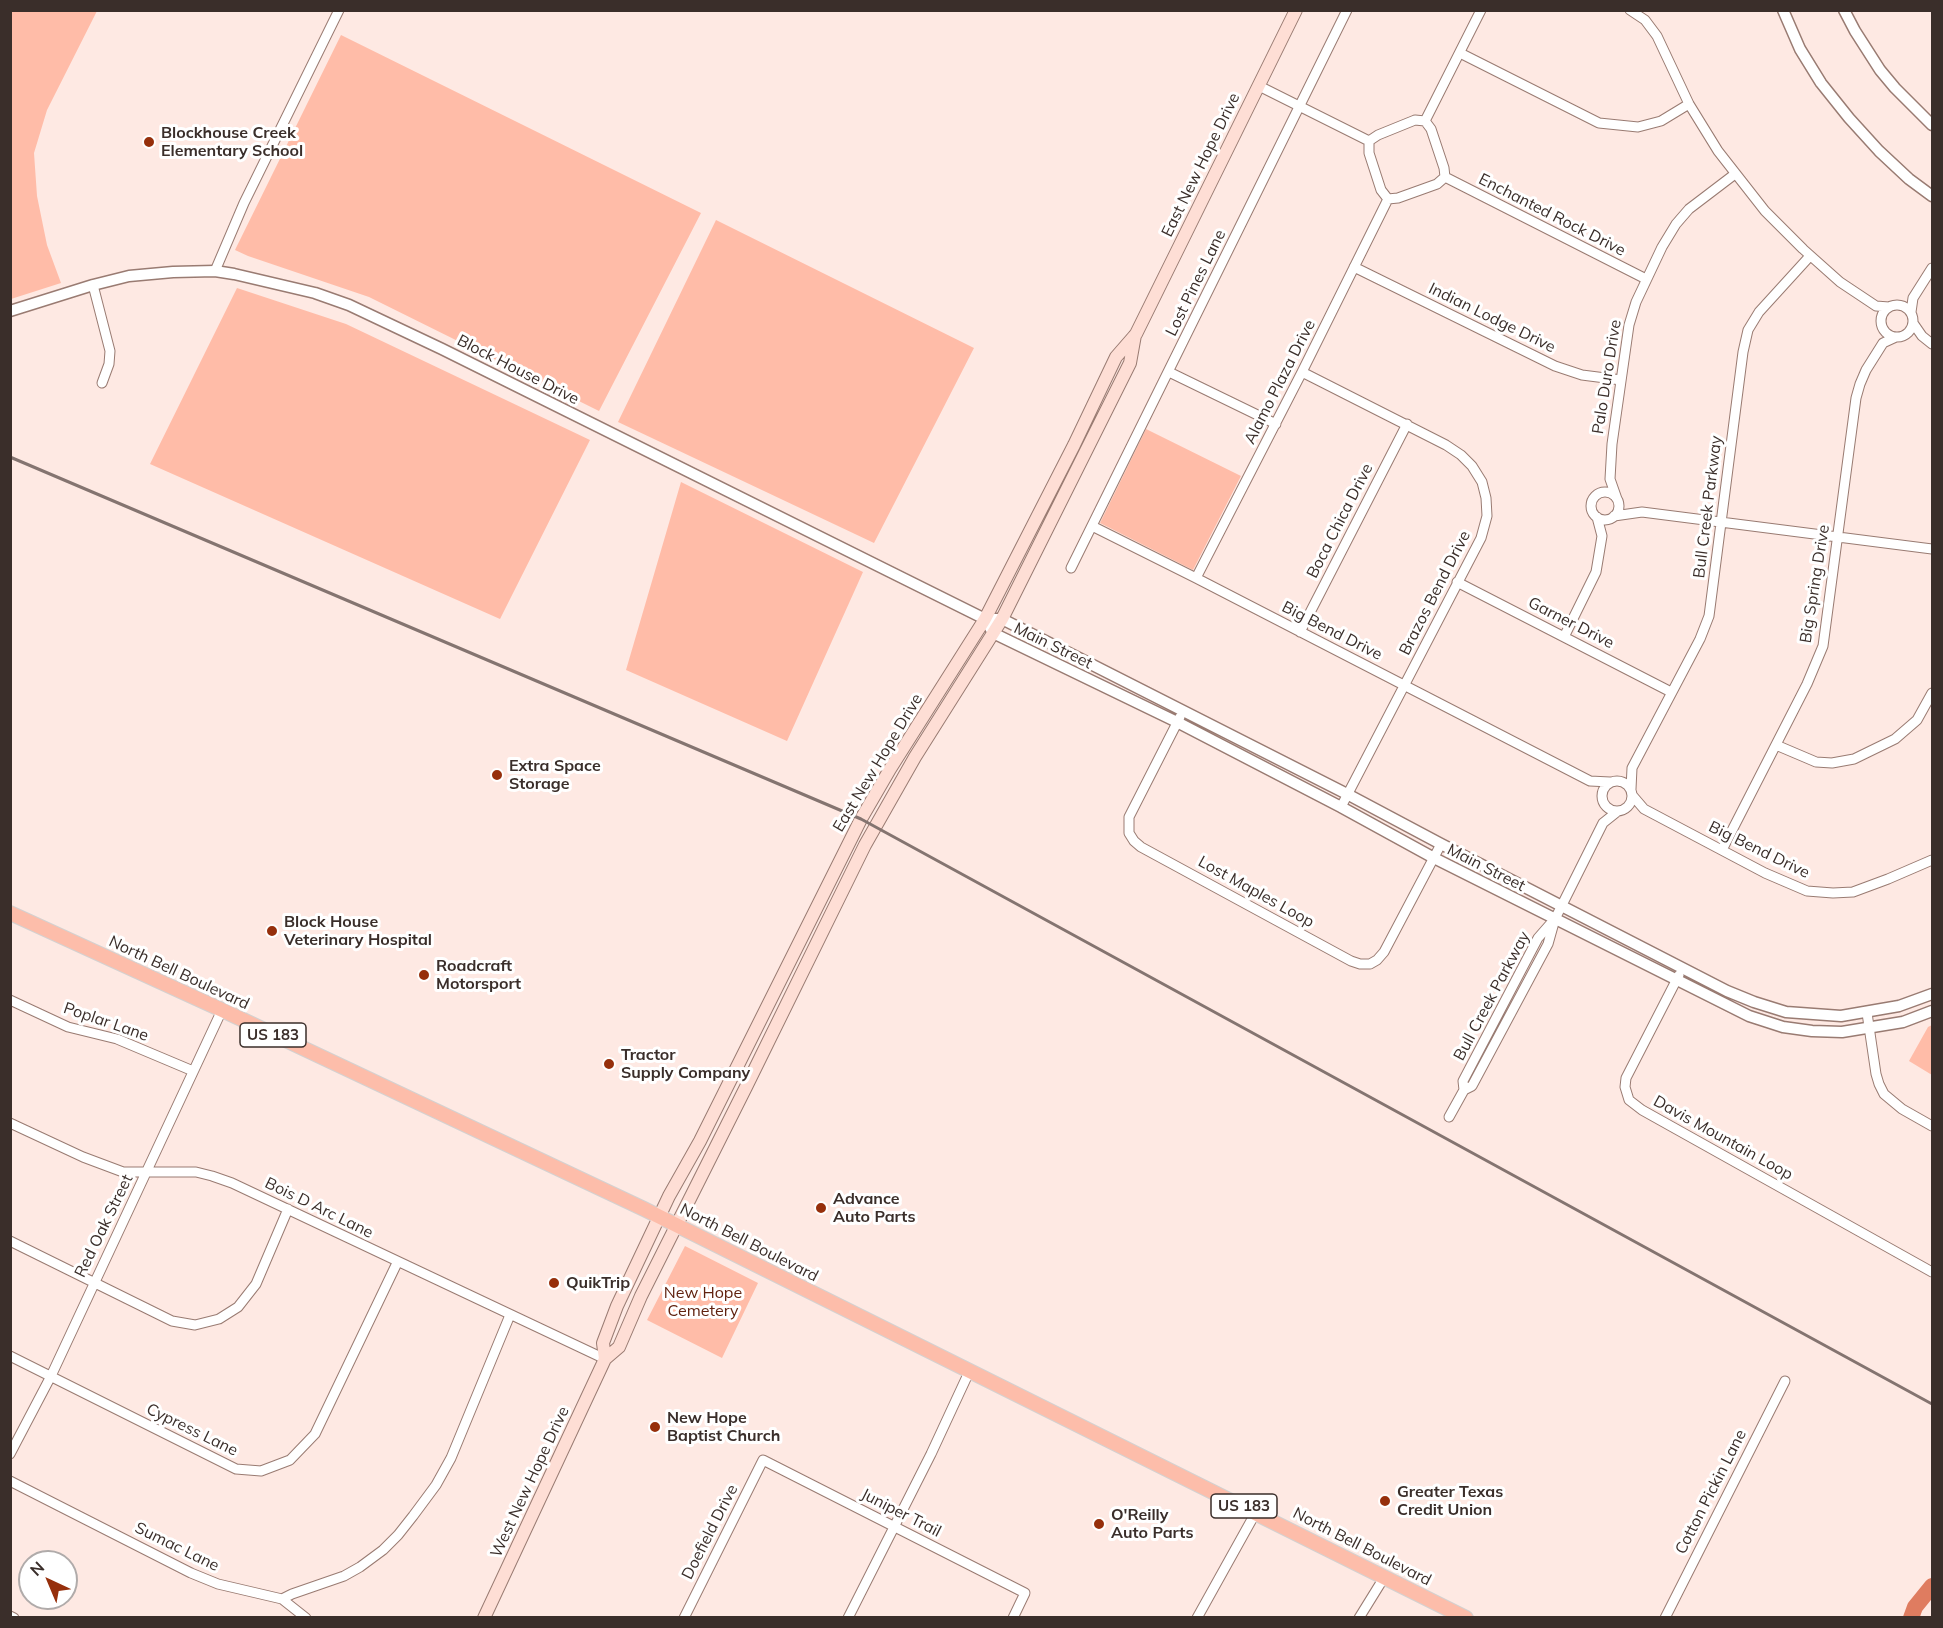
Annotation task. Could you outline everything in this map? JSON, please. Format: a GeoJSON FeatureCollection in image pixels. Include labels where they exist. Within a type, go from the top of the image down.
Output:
{"type":"FeatureCollection","features":[{"type":"Feature","properties":{"kind":"main road","name":"East New Hope Drive"},"geometry":{"type":"LineString","coordinates":[[659,1217],[861,819],[890,768],[985,619],[1116,357],[1136,334],[1296,10]]}},
{"type":"Feature","properties":{"kind":"main road","name":"East New Hope Drive"},"geometry":{"type":"LineString","coordinates":[[676,1225],[865,844],[915,757],[1002,619],[1130,363],[1136,334]]}},
{"type":"Feature","properties":{"kind":"main road","name":"North Bell Boulevard"},"geometry":{"type":"LineString","coordinates":[[10,913],[222,1010],[676,1225],[1466,1617]]}},
{"type":"Feature","properties":{"kind":"main road","name":"West New Hope Drive"},"geometry":{"type":"LineString","coordinates":[[605,1359],[603,1343],[616,1306],[659,1217]]}},
{"type":"Feature","properties":{"kind":"main road","name":"West New Hope Drive"},"geometry":{"type":"LineString","coordinates":[[484,1617],[605,1359],[619,1347],[676,1225]]}},
{"type":"Feature","properties":{"kind":"street"},"geometry":{"type":"LineString","coordinates":[[215,271],[244,203],[339,10]]}},
{"type":"Feature","properties":{"kind":"street","name":"Lost Pines Lane"},"geometry":{"type":"LineString","coordinates":[[1071,568],[1347,10]]}},
{"type":"Feature","properties":{"kind":"street"},"geometry":{"type":"LineString","coordinates":[[1425,121],[1481,10]]}},
{"type":"Feature","properties":{"kind":"street"},"geometry":{"type":"LineString","coordinates":[[1630,10],[1645,20],[1656,36],[1689,104],[1718,151],[1765,211],[1840,282],[1876,306],[1899,305],[1913,298]]}},
{"type":"Feature","properties":{"kind":"street"},"geometry":{"type":"LineString","coordinates":[[1783,10],[1800,49],[1821,83],[1849,118],[1909,179],[1932,196]]}},
{"type":"Feature","properties":{"kind":"street"},"geometry":{"type":"LineString","coordinates":[[1844,10],[1880,70],[1932,125]]}},
{"type":"Feature","properties":{"kind":"street"},"geometry":{"type":"LineString","coordinates":[[1460,53],[1599,123],[1638,127],[1661,121],[1689,104]]}},
{"type":"Feature","properties":{"kind":"street"},"geometry":{"type":"LineString","coordinates":[[1259,86],[1369,141]]}},
{"type":"Feature","properties":{"kind":"street"},"geometry":{"type":"LineString","coordinates":[[1415,120],[1425,121],[1431,129],[1445,177],[1437,184],[1398,198],[1388,199],[1382,190],[1369,153],[1369,141],[1415,120]]}},
{"type":"Feature","properties":{"kind":"street","name":"Palo Duro Drive"},"geometry":{"type":"LineString","coordinates":[[1618,501],[1610,479],[1629,325],[1636,302],[1668,235],[1676,224],[1689,209],[1735,174]]}},
{"type":"Feature","properties":{"kind":"street","name":"Enchanted Rock Drive"},"geometry":{"type":"LineString","coordinates":[[1445,177],[1646,279]]}},
{"type":"Feature","properties":{"kind":"street","name":"Alamo Plaza Drive"},"geometry":{"type":"LineString","coordinates":[[1196,578],[1388,199]]}},
{"type":"Feature","properties":{"kind":"street","name":"Bull Creek Parkway"},"geometry":{"type":"LineString","coordinates":[[1632,792],[1632,768],[1700,639],[1709,616],[1748,330],[1759,312],[1810,256]]}},
{"type":"Feature","properties":{"kind":"street","name":"Indian Lodge Drive"},"geometry":{"type":"LineString","coordinates":[[1354,267],[1555,366],[1582,375],[1621,380]]}},
{"type":"Feature","properties":{"kind":"street"},"geometry":{"type":"LineString","coordinates":[[1932,268],[1913,298],[1911,312],[1913,323],[1922,336],[1932,344]]}},
{"type":"Feature","properties":{"kind":"street","name":"Block House Drive"},"geometry":{"type":"LineString","coordinates":[[10,311],[129,276],[162,273],[215,271],[278,283],[315,293],[349,305],[453,354],[985,619]]}},
{"type":"Feature","properties":{"kind":"street"},"geometry":{"type":"LineString","coordinates":[[93,285],[110,351],[109,364],[102,383]]}},
{"type":"Feature","properties":{"kind":"street"},"geometry":{"type":"LineString","coordinates":[[1899,305],[1911,312]]}},
{"type":"Feature","properties":{"kind":"street"},"geometry":{"type":"LineString","coordinates":[[1876,306],[1883,343],[1900,337],[1912,328],[1913,323]]}},
{"type":"Feature","properties":{"kind":"street"},"geometry":{"type":"LineString","coordinates":[[1889,307],[1885,310],[1881,323],[1887,334],[1900,337],[1922,336]]}},
{"type":"Feature","properties":{"kind":"street","name":"Big Spring Drive"},"geometry":{"type":"LineString","coordinates":[[1722,850],[1807,684],[1823,646],[1856,398],[1866,370],[1883,343]]}},
{"type":"Feature","properties":{"kind":"street"},"geometry":{"type":"LineString","coordinates":[[1169,372],[1276,424]]}},
{"type":"Feature","properties":{"kind":"street","name":"Brazos Bend Drive"},"geometry":{"type":"LineString","coordinates":[[1302,372],[1407,424],[1461,455],[1472,466],[1482,482],[1486,498],[1487,516],[1484,532],[1341,807]]}},
{"type":"Feature","properties":{"kind":"street","name":"Boca Chica Drive"},"geometry":{"type":"LineString","coordinates":[[1300,632],[1407,424]]}},
{"type":"Feature","properties":{"kind":"street"},"geometry":{"type":"LineString","coordinates":[[1602,536],[1597,517],[1591,506],[1610,479]]}},
{"type":"Feature","properties":{"kind":"street"},"geometry":{"type":"LineString","coordinates":[[1597,495],[1610,493],[1618,501],[1642,512],[1932,549]]}},
{"type":"Feature","properties":{"kind":"street"},"geometry":{"type":"LineString","coordinates":[[1564,637],[1596,572],[1602,536],[1618,510],[1618,501]]}},
{"type":"Feature","properties":{"kind":"street"},"geometry":{"type":"LineString","coordinates":[[1597,517],[1605,520],[1642,512]]}},
{"type":"Feature","properties":{"kind":"street","name":"Big Bend Drive"},"geometry":{"type":"LineString","coordinates":[[1092,526],[1590,781],[1612,781]]}},
{"type":"Feature","properties":{"kind":"street","name":"Garner Drive"},"geometry":{"type":"LineString","coordinates":[[1457,582],[1671,692]]}},
{"type":"Feature","properties":{"kind":"street","name":"Main Street"},"geometry":{"type":"LineString","coordinates":[[1932,994],[1899,1006],[1841,1016],[1786,1012],[1754,1002],[1727,991],[1184,710],[1002,619],[985,619],[993,633],[1177,722],[1434,858],[1749,1016],[1783,1027],[1842,1032],[1903,1022],[1932,1011]]}},
{"type":"Feature","properties":{"kind":"street"},"geometry":{"type":"LineString","coordinates":[[1776,745],[1816,762],[1832,763],[1854,759],[1896,739],[1917,720],[1932,693]]}},
{"type":"Feature","properties":{"kind":"street","name":"Lost Maples Loop"},"geometry":{"type":"LineString","coordinates":[[1184,710],[1129,817],[1129,833],[1134,841],[1141,847],[1351,961],[1370,964],[1384,952],[1441,844]]}},
{"type":"Feature","properties":{"kind":"street","name":"Bull Creek Parkway"},"geometry":{"type":"LineString","coordinates":[[1612,781],[1632,768]]}},
{"type":"Feature","properties":{"kind":"street","name":"Big Bend Drive"},"geometry":{"type":"LineString","coordinates":[[1590,781],[1602,800]]}},
{"type":"Feature","properties":{"kind":"street"},"geometry":{"type":"LineString","coordinates":[[1612,781],[1624,782],[1632,792],[1630,803],[1621,810],[1609,809],[1602,800],[1603,790],[1612,781]]}},
{"type":"Feature","properties":{"kind":"street","name":"Big Bend Drive"},"geometry":{"type":"LineString","coordinates":[[1632,792],[1644,809],[1787,883],[1807,891],[1853,892],[1932,860]]}},
{"type":"Feature","properties":{"kind":"street","name":"Bull Creek Parkway"},"geometry":{"type":"LineString","coordinates":[[1602,800],[1603,823]]}},
{"type":"Feature","properties":{"kind":"street","name":"Big Bend Drive"},"geometry":{"type":"LineString","coordinates":[[1621,810],[1644,809]]}},
{"type":"Feature","properties":{"kind":"street","name":"Bull Creek Parkway"},"geometry":{"type":"LineString","coordinates":[[1449,1118],[1464,1090],[1472,1086],[1548,944],[1555,920],[1603,823],[1621,810]]}},
{"type":"Feature","properties":{"kind":"street","name":"Davis Mountain Loop"},"geometry":{"type":"LineString","coordinates":[[1682,967],[1626,1078],[1625,1087],[1629,1100],[1642,1110],[1932,1272]]}},
{"type":"Feature","properties":{"kind":"street","name":"Poplar Lane"},"geometry":{"type":"LineString","coordinates":[[10,1000],[68,1027],[117,1039],[193,1071]]}},
{"type":"Feature","properties":{"kind":"street","name":"Red Oak Street"},"geometry":{"type":"LineString","coordinates":[[10,1454],[51,1376],[222,1010]]}},
{"type":"Feature","properties":{"kind":"street"},"geometry":{"type":"LineString","coordinates":[[1867,1013],[1876,1074],[1884,1094],[1902,1109],[1932,1126]]}},
{"type":"Feature","properties":{"kind":"street","name":"Bois D Arc Lane"},"geometry":{"type":"LineString","coordinates":[[10,1123],[123,1172],[182,1171],[212,1176],[288,1209],[397,1263],[605,1359]]}},
{"type":"Feature","properties":{"kind":"street"},"geometry":{"type":"LineString","coordinates":[[10,1241],[172,1321],[195,1324],[219,1319],[238,1307],[256,1284],[288,1209]]}},
{"type":"Feature","properties":{"kind":"street","name":"Cypress Lane"},"geometry":{"type":"LineString","coordinates":[[10,1356],[236,1469],[261,1471],[290,1460],[315,1434],[397,1263]]}},
{"type":"Feature","properties":{"kind":"street"},"geometry":{"type":"LineString","coordinates":[[282,1599],[344,1576],[383,1550],[398,1535],[436,1485],[451,1458],[510,1315]]}},
{"type":"Feature","properties":{"kind":"street"},"geometry":{"type":"LineString","coordinates":[[848,1617],[931,1454],[970,1370]]}},
{"type":"Feature","properties":{"kind":"street","name":"Cotton Pickin Lane"},"geometry":{"type":"LineString","coordinates":[[1665,1617],[1785,1381]]}},
{"type":"Feature","properties":{"kind":"street","name":"Juniper Trail"},"geometry":{"type":"LineString","coordinates":[[763,1460],[1025,1593],[1012,1617]]}},
{"type":"Feature","properties":{"kind":"street","name":"Doefield Drive"},"geometry":{"type":"LineString","coordinates":[[684,1617],[763,1460]]}},
{"type":"Feature","properties":{"kind":"street","name":"Sumac Lane"},"geometry":{"type":"LineString","coordinates":[[10,1481],[191,1573],[218,1584],[282,1599]]}},
{"type":"Feature","properties":{"kind":"street"},"geometry":{"type":"LineString","coordinates":[[1197,1617],[1256,1512]]}},
{"type":"Feature","properties":{"kind":"street"},"geometry":{"type":"LineString","coordinates":[[1359,1617],[1385,1576]]}},
{"type":"Feature","properties":{"kind":"street"},"geometry":{"type":"LineString","coordinates":[[282,1599],[306,1617]]}},
{"type":"Feature","properties":{"kind":"green space"},"geometry":{"type":"Polygon","coordinates":[[[11,10],[97,11],[47,110],[34,153],[37,196],[47,245],[61,283],[11,299],[11,10]]]}},
{"type":"Feature","properties":{"kind":"green space"},"geometry":{"type":"Polygon","coordinates":[[[341,35],[701,213],[599,411],[369,297],[235,250],[341,35]]]}},
{"type":"Feature","properties":{"kind":"green space"},"geometry":{"type":"Polygon","coordinates":[[[716,220],[974,348],[874,543],[618,422],[716,220]]]}},
{"type":"Feature","properties":{"kind":"green space"},"geometry":{"type":"Polygon","coordinates":[[[237,288],[346,324],[590,440],[500,619],[150,464],[237,288]]]}},
{"type":"Feature","properties":{"kind":"green space"},"geometry":{"type":"Polygon","coordinates":[[[1146,429],[1241,476],[1193,570],[1100,523],[1146,429]]]}},
{"type":"Feature","properties":{"kind":"green space"},"geometry":{"type":"Polygon","coordinates":[[[681,482],[863,572],[787,741],[626,670],[681,482]]]}},
{"type":"Feature","properties":{"kind":"green space"},"geometry":{"type":"Polygon","coordinates":[[[1932,1025],[1932,1075],[1909,1061],[1928,1027],[1932,1025]]]}},
{"type":"Feature","properties":{"kind":"green space","name":"New Hope Cemetery"},"geometry":{"type":"Polygon","coordinates":[[[685,1246],[758,1283],[722,1358],[647,1320],[685,1246]]]}},
{"type":"Feature","properties":{"kind":"waterway"},"geometry":{"type":"LineString","coordinates":[[1911,1618],[1915,1607],[1932,1586]]}},
{"type":"Feature","properties":{"kind":"railway"},"geometry":{"type":"LineString","coordinates":[[10,457],[861,819],[1932,1404]]}},
{"type":"Feature","properties":{"kind":"place","name":"Blockhouse Creek Elementary School"},"geometry":{"type":"Point","coordinates":[149,142]}},
{"type":"Feature","properties":{"kind":"place","name":"Extra Space Storage"},"geometry":{"type":"Point","coordinates":[497,775]}},
{"type":"Feature","properties":{"kind":"place","name":"Block House Veterinary Hospital"},"geometry":{"type":"Point","coordinates":[272,931]}},
{"type":"Feature","properties":{"kind":"place","name":"Roadcraft Motorsport"},"geometry":{"type":"Point","coordinates":[424,975]}},
{"type":"Feature","properties":{"kind":"place","name":"Tractor Supply Company"},"geometry":{"type":"Point","coordinates":[609,1064]}},
{"type":"Feature","properties":{"kind":"place","name":"Advance Auto Parts"},"geometry":{"type":"Point","coordinates":[821,1208]}},
{"type":"Feature","properties":{"kind":"place","name":"QuikTrip"},"geometry":{"type":"Point","coordinates":[554,1283]}},
{"type":"Feature","properties":{"kind":"place","name":"New Hope Baptist Church"},"geometry":{"type":"Point","coordinates":[655,1427]}},
{"type":"Feature","properties":{"kind":"place","name":"Greater Texas Credit Union"},"geometry":{"type":"Point","coordinates":[1385,1501]}},
{"type":"Feature","properties":{"kind":"place","name":"O'Reilly Auto Parts"},"geometry":{"type":"Point","coordinates":[1099,1524]}}]}
